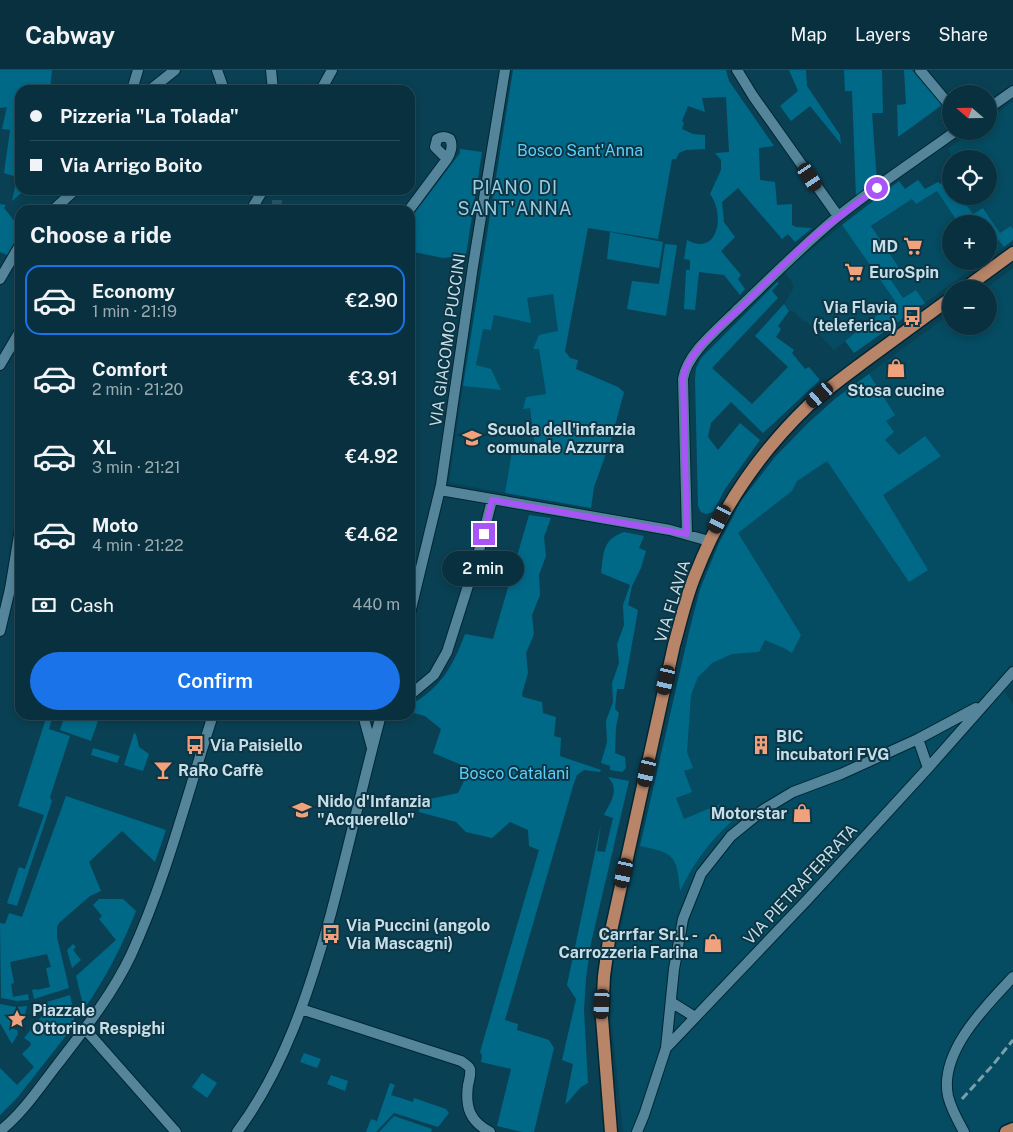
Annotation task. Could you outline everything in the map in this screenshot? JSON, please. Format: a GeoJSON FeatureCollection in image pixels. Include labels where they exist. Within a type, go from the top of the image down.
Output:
{"type":"FeatureCollection","features":[{"type":"Feature","properties":{"kind":"main road"},"geometry":{"type":"LineString","coordinates":[[976,280],[1013,253]]}},
{"type":"Feature","properties":{"kind":"main road","name":"VIA FLAVIA"},"geometry":{"type":"LineString","coordinates":[[611,1132],[602,1018],[604,976],[609,940],[675,643],[695,574],[709,540],[734,497],[775,440],[809,405],[831,386],[942,305]]}},
{"type":"Feature","properties":{"kind":"main road"},"geometry":{"type":"LineString","coordinates":[[1006,1132],[1013,1129]]}},
{"type":"Feature","properties":{"kind":"street"},"geometry":{"type":"LineString","coordinates":[[134,85],[138,70]]}},
{"type":"Feature","properties":{"kind":"street"},"geometry":{"type":"LineString","coordinates":[[156,85],[174,70]]}},
{"type":"Feature","properties":{"kind":"street"},"geometry":{"type":"LineString","coordinates":[[217,70],[222,85]]}},
{"type":"Feature","properties":{"kind":"street"},"geometry":{"type":"LineString","coordinates":[[272,70],[273,85]]}},
{"type":"Feature","properties":{"kind":"street"},"geometry":{"type":"LineString","coordinates":[[324,85],[332,70]]}},
{"type":"Feature","properties":{"kind":"street","name":"VIA GIACOMO PUCCINI"},"geometry":{"type":"LineString","coordinates":[[415,592],[440,490],[473,266],[505,70]]}},
{"type":"Feature","properties":{"kind":"street"},"geometry":{"type":"LineString","coordinates":[[737,70],[773,126],[838,216]]}},
{"type":"Feature","properties":{"kind":"street"},"geometry":{"type":"LineString","coordinates":[[920,70],[942,96]]}},
{"type":"Feature","properties":{"kind":"street"},"geometry":{"type":"LineString","coordinates":[[998,102],[1013,91]]}},
{"type":"Feature","properties":{"kind":"street"},"geometry":{"type":"LineString","coordinates":[[687,534],[684,369],[710,337],[809,241],[838,216],[944,140]]}},
{"type":"Feature","properties":{"kind":"street"},"geometry":{"type":"LineString","coordinates":[[413,205],[447,159]]}},
{"type":"Feature","properties":{"kind":"street"},"geometry":{"type":"LineString","coordinates":[[58,205],[69,195]]}},
{"type":"Feature","properties":{"kind":"street"},"geometry":{"type":"LineString","coordinates":[[0,280],[15,254]]}},
{"type":"Feature","properties":{"kind":"street"},"geometry":{"type":"LineString","coordinates":[[0,365],[15,340]]}},
{"type":"Feature","properties":{"kind":"street"},"geometry":{"type":"LineString","coordinates":[[440,490],[687,534],[709,540]]}},
{"type":"Feature","properties":{"kind":"street"},"geometry":{"type":"LineString","coordinates":[[415,691],[434,675],[447,652],[475,567],[492,500]]}},
{"type":"Feature","properties":{"kind":"street"},"geometry":{"type":"LineString","coordinates":[[0,631],[15,560]]}},
{"type":"Feature","properties":{"kind":"street","name":"VIA PIETRAFERRATA"},"geometry":{"type":"LineString","coordinates":[[636,1132],[644,1115],[666,1048],[807,900],[1013,672]]}},
{"type":"Feature","properties":{"kind":"street"},"geometry":{"type":"LineString","coordinates":[[666,1048],[674,969],[683,919],[701,874],[731,836],[763,810],[793,792],[841,774],[918,739],[984,703]]}},
{"type":"Feature","properties":{"kind":"street"},"geometry":{"type":"LineString","coordinates":[[0,1131],[20,1112],[85,1030],[112,990],[130,956],[166,863],[211,720]]}},
{"type":"Feature","properties":{"kind":"street"},"geometry":{"type":"LineString","coordinates":[[364,720],[372,749]]}},
{"type":"Feature","properties":{"kind":"street"},"geometry":{"type":"LineString","coordinates":[[237,1132],[266,1088],[313,977],[340,879],[380,720]]}},
{"type":"Feature","properties":{"kind":"street"},"geometry":{"type":"LineString","coordinates":[[918,739],[928,768]]}},
{"type":"Feature","properties":{"kind":"street"},"geometry":{"type":"LineString","coordinates":[[964,1132],[948,1097],[946,1078],[960,1041],[978,1015],[1013,977]]}},
{"type":"Feature","properties":{"kind":"street"},"geometry":{"type":"LineString","coordinates":[[671,1002],[695,1017]]}},
{"type":"Feature","properties":{"kind":"street"},"geometry":{"type":"LineString","coordinates":[[301,1009],[461,1061],[469,1068],[470,1072],[467,1095],[468,1108],[479,1126],[490,1132]]}},
{"type":"Feature","properties":{"kind":"street"},"geometry":{"type":"LineString","coordinates":[[85,1030],[176,1132]]}},
{"type":"Feature","properties":{"kind":"shaded area"},"geometry":{"type":"Polygon","coordinates":[[[1013,101],[1013,240],[1000,234],[997,229],[997,215],[988,215],[984,208],[973,214],[966,205],[997,205],[997,150],[948,149],[960,140],[998,140],[998,112],[1013,101]]]}},
{"type":"Feature","properties":{"kind":"shaded area","name":"MD"},"geometry":{"type":"Polygon","coordinates":[[[937,191],[942,198],[942,205],[947,205],[954,215],[942,215],[942,270],[971,270],[957,280],[942,280],[942,291],[925,303],[916,290],[903,298],[889,277],[900,268],[871,227],[912,199],[916,204],[937,191]]]}},
{"type":"Feature","properties":{"kind":"shaded area","name":"EuroSpin"},"geometry":{"type":"Polygon","coordinates":[[[842,225],[895,301],[834,350],[807,322],[802,320],[793,311],[789,311],[784,304],[793,289],[793,284],[784,271],[842,225]]]}},
{"type":"Feature","properties":{"kind":"shaded area"},"geometry":{"type":"Polygon","coordinates":[[[997,238],[1004,247],[997,252],[997,238]]]}},
{"type":"Feature","properties":{"kind":"shaded area"},"geometry":{"type":"Polygon","coordinates":[[[1013,268],[1013,683],[1005,692],[1013,704],[1013,1132],[623,1132],[611,1018],[614,957],[689,632],[700,589],[719,543],[741,501],[775,457],[836,398],[942,320],[942,335],[997,335],[997,280],[1013,268]]]}},
{"type":"Feature","properties":{"kind":"shaded area"},"geometry":{"type":"Polygon","coordinates":[[[553,293],[558,331],[534,349],[539,349],[546,394],[523,408],[530,407],[535,447],[512,451],[505,493],[449,483],[463,386],[501,390],[476,365],[483,329],[494,315],[527,297],[553,293]]]}},
{"type":"Feature","properties":{"kind":"green space"},"geometry":{"type":"Polygon","coordinates":[[[0,70],[52,70],[50,85],[15,85],[15,176],[4,173],[10,130],[2,129],[7,107],[0,108],[0,70]]]}},
{"type":"Feature","properties":{"kind":"green space","name":"Bosco Sant'Anna"},"geometry":{"type":"Polygon","coordinates":[[[513,70],[726,70],[729,81],[774,146],[759,148],[760,180],[775,182],[777,205],[792,204],[792,225],[812,228],[795,242],[788,234],[782,239],[738,188],[722,202],[724,222],[735,237],[721,251],[741,275],[738,279],[745,289],[740,295],[724,275],[699,272],[695,310],[684,309],[686,270],[690,270],[690,260],[684,259],[687,240],[698,244],[706,243],[716,231],[718,222],[715,202],[710,194],[721,170],[721,160],[715,153],[729,152],[726,97],[702,98],[705,112],[688,106],[682,121],[684,123],[682,129],[693,134],[705,135],[705,149],[686,150],[679,153],[676,159],[672,159],[658,239],[588,228],[565,351],[570,358],[578,360],[576,369],[618,387],[624,392],[611,440],[594,487],[591,508],[505,493],[512,451],[535,447],[530,408],[523,409],[526,397],[546,394],[539,349],[533,349],[539,335],[558,331],[553,294],[527,298],[531,323],[494,315],[491,330],[483,329],[476,365],[491,369],[501,390],[463,386],[513,70]]]}},
{"type":"Feature","properties":{"kind":"green space"},"geometry":{"type":"Polygon","coordinates":[[[789,70],[806,70],[807,86],[840,135],[841,144],[810,106],[791,121],[780,106],[798,91],[789,70]]]}},
{"type":"Feature","properties":{"kind":"green space"},"geometry":{"type":"Polygon","coordinates":[[[844,70],[882,70],[883,113],[872,113],[877,182],[856,198],[852,91],[845,91],[844,70]]]}},
{"type":"Feature","properties":{"kind":"green space"},"geometry":{"type":"Polygon","coordinates":[[[904,70],[912,70],[942,105],[898,137],[897,105],[906,104],[904,70]]]}},
{"type":"Feature","properties":{"kind":"green space"},"geometry":{"type":"Polygon","coordinates":[[[460,149],[482,152],[466,255],[443,258],[415,252],[415,212],[460,153],[460,149]]]}},
{"type":"Feature","properties":{"kind":"green space"},"geometry":{"type":"Polygon","coordinates":[[[918,180],[925,189],[938,182],[941,184],[942,198],[937,191],[916,204],[912,199],[871,226],[900,269],[889,277],[903,298],[916,290],[925,303],[854,353],[845,341],[895,301],[842,225],[899,181],[905,189],[918,180]]]}},
{"type":"Feature","properties":{"kind":"green space"},"geometry":{"type":"Polygon","coordinates":[[[15,187],[15,195],[19,195],[12,201],[15,187]]]}},
{"type":"Feature","properties":{"kind":"green space"},"geometry":{"type":"Polygon","coordinates":[[[0,204],[6,205],[4,208],[15,222],[15,242],[7,255],[0,252],[0,204]]]}},
{"type":"Feature","properties":{"kind":"green space"},"geometry":{"type":"Polygon","coordinates":[[[946,205],[966,205],[973,214],[983,208],[988,215],[953,215],[946,205]]]}},
{"type":"Feature","properties":{"kind":"green space"},"geometry":{"type":"Polygon","coordinates":[[[1011,226],[1013,229],[1013,240],[1004,247],[997,238],[997,229],[1000,233],[1011,226]]]}},
{"type":"Feature","properties":{"kind":"green space"},"geometry":{"type":"Polygon","coordinates":[[[610,232],[663,242],[659,268],[607,259],[610,232]]]}},
{"type":"Feature","properties":{"kind":"green space"},"geometry":{"type":"Polygon","coordinates":[[[665,244],[677,245],[666,316],[627,309],[632,281],[659,284],[665,244]]]}},
{"type":"Feature","properties":{"kind":"green space"},"geometry":{"type":"Polygon","coordinates":[[[777,282],[779,283],[772,291],[778,298],[712,368],[752,404],[788,367],[755,336],[784,304],[789,311],[778,326],[781,329],[776,337],[794,350],[792,353],[805,369],[809,367],[820,380],[763,433],[731,402],[711,423],[708,437],[718,450],[740,423],[760,440],[725,489],[713,512],[706,514],[701,512],[698,506],[696,368],[701,358],[777,282]]]}},
{"type":"Feature","properties":{"kind":"green space"},"geometry":{"type":"Polygon","coordinates":[[[869,374],[895,415],[886,421],[894,432],[885,440],[899,455],[925,436],[941,456],[883,495],[928,570],[909,582],[827,461],[797,481],[792,491],[738,533],[801,635],[792,653],[765,640],[759,652],[732,654],[712,663],[698,677],[691,695],[687,752],[693,768],[684,771],[692,792],[676,798],[684,819],[720,804],[732,821],[702,854],[680,891],[677,870],[672,858],[661,851],[640,846],[700,589],[719,543],[741,501],[775,457],[836,398],[869,374]]]}},
{"type":"Feature","properties":{"kind":"green space","name":"Bosco Catalani"},"geometry":{"type":"Polygon","coordinates":[[[529,515],[551,518],[544,537],[546,556],[539,575],[540,595],[532,615],[534,634],[526,653],[528,673],[522,694],[523,697],[542,702],[543,713],[556,717],[554,736],[561,738],[560,756],[601,770],[600,772],[584,770],[577,775],[505,1020],[518,1024],[517,1030],[549,1040],[554,1048],[534,1132],[522,1132],[497,1126],[511,1069],[481,1062],[482,1055],[480,1052],[539,850],[529,846],[528,830],[510,822],[492,838],[466,832],[456,822],[419,812],[420,801],[458,793],[464,781],[464,766],[433,753],[441,729],[425,716],[415,713],[415,702],[438,684],[445,675],[456,656],[465,634],[493,639],[529,515]]]}},
{"type":"Feature","properties":{"kind":"green space"},"geometry":{"type":"Polygon","coordinates":[[[624,532],[644,536],[639,548],[646,551],[641,568],[632,586],[628,605],[638,610],[624,689],[617,689],[615,709],[619,713],[616,727],[615,753],[625,757],[626,768],[622,772],[610,770],[610,766],[601,763],[607,742],[606,721],[613,702],[612,683],[619,663],[617,644],[624,625],[623,605],[630,585],[601,573],[605,548],[612,539],[624,532]]]}},
{"type":"Feature","properties":{"kind":"green space"},"geometry":{"type":"Polygon","coordinates":[[[45,720],[52,720],[49,729],[70,736],[50,797],[52,801],[17,906],[7,903],[19,867],[25,869],[44,815],[18,806],[45,720]]]}},
{"type":"Feature","properties":{"kind":"green space"},"geometry":{"type":"Polygon","coordinates":[[[63,720],[98,720],[91,741],[60,730],[63,720]]]}},
{"type":"Feature","properties":{"kind":"green space"},"geometry":{"type":"Polygon","coordinates":[[[134,733],[136,734],[139,747],[149,754],[143,771],[124,765],[134,733]]]}},
{"type":"Feature","properties":{"kind":"green space"},"geometry":{"type":"Polygon","coordinates":[[[93,748],[120,756],[117,763],[91,755],[93,748]]]}},
{"type":"Feature","properties":{"kind":"green space"},"geometry":{"type":"Polygon","coordinates":[[[608,777],[629,781],[591,943],[586,978],[584,1010],[588,1083],[581,1087],[565,1105],[573,1064],[562,1060],[576,999],[567,985],[601,824],[597,851],[605,852],[613,818],[604,815],[612,800],[614,791],[612,782],[608,777]]]}},
{"type":"Feature","properties":{"kind":"green space"},"geometry":{"type":"Polygon","coordinates":[[[66,796],[166,830],[155,862],[122,831],[89,862],[101,891],[90,896],[59,923],[57,927],[57,937],[69,988],[34,999],[32,990],[50,987],[46,968],[51,967],[47,954],[10,962],[14,983],[11,984],[13,997],[28,994],[29,1000],[17,1001],[1,998],[0,923],[5,924],[9,913],[22,917],[66,796]]]}},
{"type":"Feature","properties":{"kind":"green space"},"geometry":{"type":"Polygon","coordinates":[[[99,899],[123,899],[136,911],[113,961],[84,1009],[76,976],[116,940],[99,919],[102,916],[93,905],[99,899]]]}},
{"type":"Feature","properties":{"kind":"green space"},"geometry":{"type":"Polygon","coordinates":[[[73,944],[76,947],[73,950],[81,960],[72,968],[67,950],[73,944]]]}},
{"type":"Feature","properties":{"kind":"green space"},"geometry":{"type":"Polygon","coordinates":[[[70,995],[74,1016],[72,1028],[17,1098],[0,1115],[0,1068],[17,1085],[34,1067],[22,1054],[31,1045],[24,1038],[46,1011],[36,1007],[37,1005],[70,995]]]}},
{"type":"Feature","properties":{"kind":"green space"},"geometry":{"type":"Polygon","coordinates":[[[0,1004],[16,1007],[27,1006],[25,1015],[19,1023],[15,1021],[11,1028],[17,1030],[18,1034],[12,1044],[0,1023],[0,1004]]]}},
{"type":"Feature","properties":{"kind":"green space"},"geometry":{"type":"Polygon","coordinates":[[[304,1053],[321,1059],[317,1068],[300,1062],[304,1053]]]}},
{"type":"Feature","properties":{"kind":"green space"},"geometry":{"type":"Polygon","coordinates":[[[202,1073],[217,1083],[207,1098],[192,1087],[202,1073]]]}},
{"type":"Feature","properties":{"kind":"green space"},"geometry":{"type":"Polygon","coordinates":[[[331,1075],[348,1081],[345,1091],[327,1084],[331,1075]]]}},
{"type":"Feature","properties":{"kind":"green space"},"geometry":{"type":"Polygon","coordinates":[[[390,1083],[395,1085],[391,1095],[413,1102],[414,1098],[446,1109],[449,1113],[438,1127],[394,1113],[376,1132],[366,1132],[371,1119],[377,1121],[390,1083]]]}},
{"type":"Feature","properties":{"kind":"green space"},"geometry":{"type":"Polygon","coordinates":[[[394,1116],[432,1129],[431,1132],[379,1132],[394,1116]]]}},
{"type":"Feature","properties":{"kind":"tunnel"},"geometry":{"type":"LineString","coordinates":[[277,195],[277,205]]}},
{"type":"Feature","properties":{"kind":"railway"},"geometry":{"type":"LineString","coordinates":[[962,1099],[1013,1040]]}},
{"type":"Feature","properties":{"kind":"place","name":"MD"},"geometry":{"type":"Point","coordinates":[913,246]}},
{"type":"Feature","properties":{"kind":"place","name":"EuroSpin"},"geometry":{"type":"Point","coordinates":[854,272]}},
{"type":"Feature","properties":{"kind":"place","name":"Via Flavia (teleferica)"},"geometry":{"type":"Point","coordinates":[912,316]}},
{"type":"Feature","properties":{"kind":"place","name":"Stosa cucine"},"geometry":{"type":"Point","coordinates":[896,368]}},
{"type":"Feature","properties":{"kind":"place","name":"Scuola dell'infanzia comunale Azzurra"},"geometry":{"type":"Point","coordinates":[472,438]}},
{"type":"Feature","properties":{"kind":"place","name":"Via Paisiello"},"geometry":{"type":"Point","coordinates":[195,745]}},
{"type":"Feature","properties":{"kind":"place","name":"BIC incubatori FVG"},"geometry":{"type":"Point","coordinates":[761,745]}},
{"type":"Feature","properties":{"kind":"place","name":"RaRo Caffè"},"geometry":{"type":"Point","coordinates":[163,770]}},
{"type":"Feature","properties":{"kind":"place","name":"Nido d'Infanzia \"Acquerello\""},"geometry":{"type":"Point","coordinates":[302,810]}},
{"type":"Feature","properties":{"kind":"place","name":"Motorstar"},"geometry":{"type":"Point","coordinates":[802,813]}},
{"type":"Feature","properties":{"kind":"place","name":"Via Puccini (angolo Via Mascagni)"},"geometry":{"type":"Point","coordinates":[331,934]}},
{"type":"Feature","properties":{"kind":"place","name":"Carrfar Sr.l. - Carrozzeria Farina"},"geometry":{"type":"Point","coordinates":[713,943]}},
{"type":"Feature","properties":{"kind":"place","name":"Piazzale Ottorino Respighi"},"geometry":{"type":"Point","coordinates":[17,1019]}},
{"type":"Feature","properties":{"kind":"district","name":"PIANO DI SANT'ANNA"},"geometry":{"type":"Point","coordinates":[515,198]}},
{"type":"Feature","properties":{"kind":"route"},"geometry":{"type":"LineString","coordinates":[[484,534],[492,500],[687,534],[684,369],[710,337],[809,241],[838,216],[877,188]]}}]}
